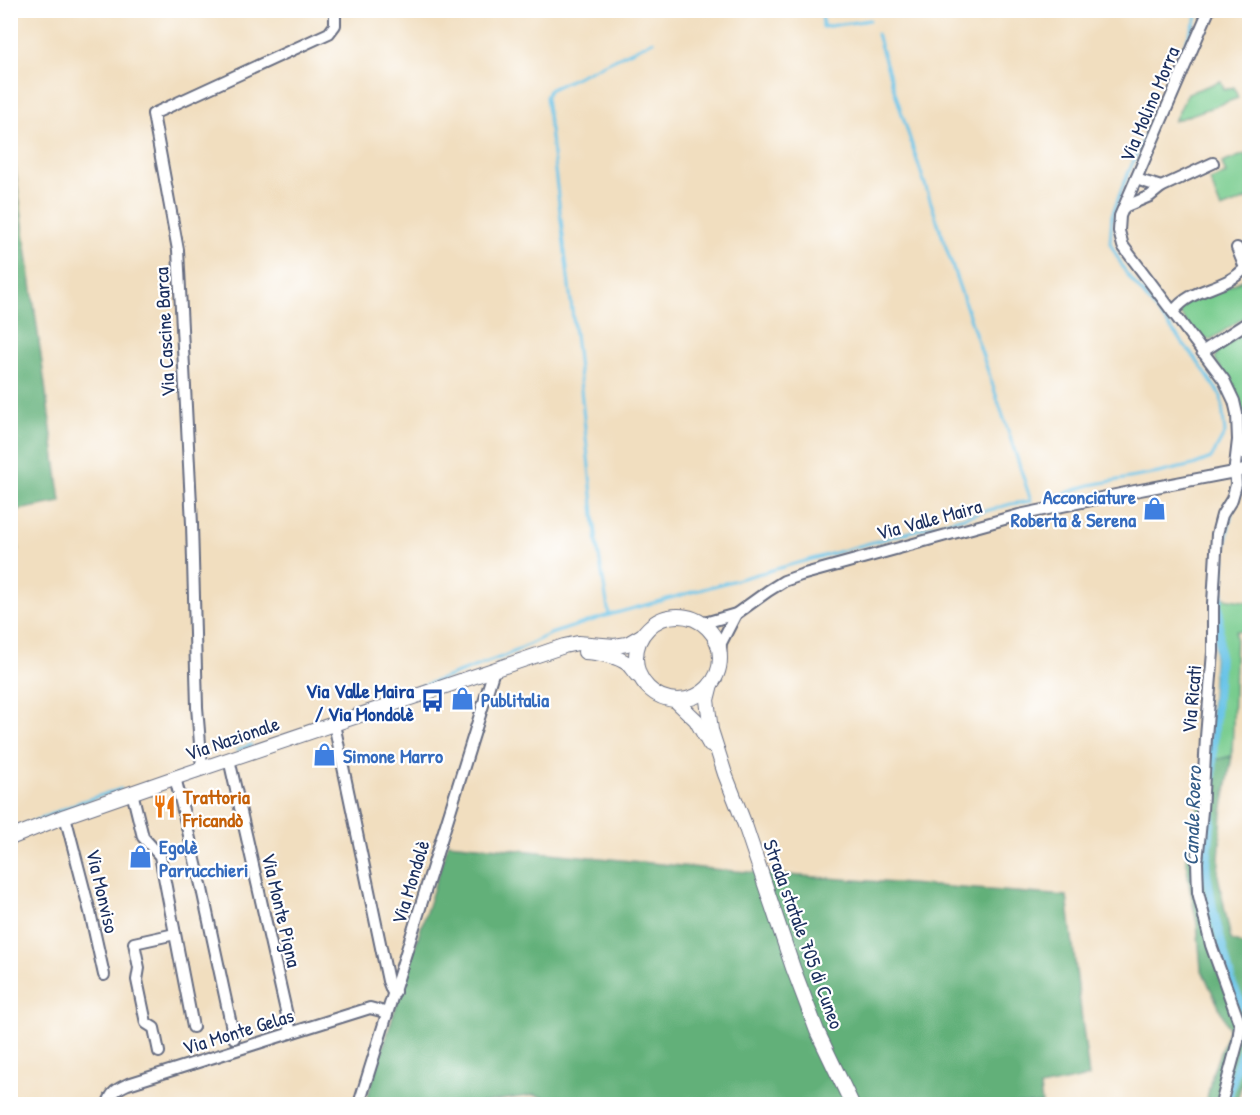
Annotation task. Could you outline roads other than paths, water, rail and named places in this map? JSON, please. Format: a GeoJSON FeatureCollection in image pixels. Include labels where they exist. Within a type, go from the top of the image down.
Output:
{"type":"FeatureCollection","features":[{"type":"Feature","properties":{"kind":"main road"},"geometry":{"type":"LineString","coordinates":[[498,668],[578,643],[615,646],[627,644],[641,636],[662,618],[675,615],[689,617],[702,623],[711,632],[718,643],[720,666],[717,676],[702,693],[689,699],[676,701],[654,694],[628,664],[617,658],[600,653],[550,652]]}},
{"type":"Feature","properties":{"kind":"main road"},"geometry":{"type":"LineString","coordinates":[[641,636],[636,649],[635,662],[638,675],[645,686]]}},
{"type":"Feature","properties":{"kind":"main road","name":"Via Nazionale"},"geometry":{"type":"LineString","coordinates":[[10,837],[175,777],[498,668]]}},
{"type":"Feature","properties":{"kind":"main road","name":"Strada statale 705 di Cuneo"},"geometry":{"type":"LineString","coordinates":[[711,684],[707,700],[710,723],[725,774],[813,1021],[852,1104]]}},
{"type":"Feature","properties":{"kind":"main road","name":"Strada statale 705 di Cuneo"},"geometry":{"type":"LineString","coordinates":[[676,701],[696,720],[725,774]]}},
{"type":"Feature","properties":{"kind":"street","name":"Via Cascine Barca"},"geometry":{"type":"LineString","coordinates":[[202,768],[197,707],[192,524],[178,250],[153,114],[329,33],[335,25],[335,10]]}},
{"type":"Feature","properties":{"kind":"street","name":"Via Molino Morra"},"geometry":{"type":"LineString","coordinates":[[1209,10],[1120,216],[1119,231],[1123,246],[1224,380],[1234,401],[1237,414],[1238,440],[1235,472]]}},
{"type":"Feature","properties":{"kind":"street"},"geometry":{"type":"LineString","coordinates":[[1124,207],[1213,163]]}},
{"type":"Feature","properties":{"kind":"street","name":"Via Molino Morra"},"geometry":{"type":"LineString","coordinates":[[1136,179],[1161,187]]}},
{"type":"Feature","properties":{"kind":"street"},"geometry":{"type":"LineString","coordinates":[[1173,312],[1189,297],[1237,277],[1245,268],[1237,248]]}},
{"type":"Feature","properties":{"kind":"street"},"geometry":{"type":"LineString","coordinates":[[1202,352],[1250,321]]}},
{"type":"Feature","properties":{"kind":"street","name":"Via Molino Morra"},"geometry":{"type":"LineString","coordinates":[[1238,440],[1249,469]]}},
{"type":"Feature","properties":{"kind":"street","name":"Via Valle Maira"},"geometry":{"type":"LineString","coordinates":[[702,623],[735,614],[784,581],[801,575],[1019,515],[1249,469]]}},
{"type":"Feature","properties":{"kind":"street","name":"Via Ricati"},"geometry":{"type":"LineString","coordinates":[[1221,1104],[1240,1025],[1211,945],[1198,892],[1197,861],[1213,652],[1216,534],[1222,515],[1232,499],[1236,485],[1235,472]]}},
{"type":"Feature","properties":{"kind":"street","name":"Via Valle Maira"},"geometry":{"type":"LineString","coordinates":[[720,656],[721,643],[735,614]]}},
{"type":"Feature","properties":{"kind":"street","name":"Via Mondolè"},"geometry":{"type":"LineString","coordinates":[[359,1104],[498,668]]}},
{"type":"Feature","properties":{"kind":"street"},"geometry":{"type":"LineString","coordinates":[[334,724],[388,981],[392,991],[395,992]]}},
{"type":"Feature","properties":{"kind":"street","name":"Via Monte Pigna"},"geometry":{"type":"LineString","coordinates":[[229,759],[291,1034]]}},
{"type":"Feature","properties":{"kind":"street"},"geometry":{"type":"LineString","coordinates":[[175,777],[234,1038]]}},
{"type":"Feature","properties":{"kind":"street"},"geometry":{"type":"LineString","coordinates":[[132,792],[143,837],[159,856],[193,1027]]}},
{"type":"Feature","properties":{"kind":"street","name":"Via Monviso"},"geometry":{"type":"LineString","coordinates":[[65,816],[104,975]]}},
{"type":"Feature","properties":{"kind":"street"},"geometry":{"type":"LineString","coordinates":[[159,1052],[154,1028],[146,1023],[136,980],[139,968],[134,943],[175,934]]}},
{"type":"Feature","properties":{"kind":"street","name":"Via Monte Gelas"},"geometry":{"type":"LineString","coordinates":[[108,1104],[116,1089],[128,1084],[370,1008],[387,1014]]}},
{"type":"Feature","properties":{"kind":"waterway"},"geometry":{"type":"LineString","coordinates":[[822,10],[823,27],[870,20]]}},
{"type":"Feature","properties":{"kind":"waterway"},"geometry":{"type":"LineString","coordinates":[[1051,498],[1090,485],[1193,465],[1211,458],[1225,433],[1221,396],[1198,362],[1126,273],[1110,243],[1112,215],[1124,183],[1200,10]]}},
{"type":"Feature","properties":{"kind":"waterway"},"geometry":{"type":"LineString","coordinates":[[373,704],[507,655],[550,634],[609,615],[1011,504],[1031,501],[877,34]]}},
{"type":"Feature","properties":{"kind":"waterway"},"geometry":{"type":"LineString","coordinates":[[609,615],[597,544],[577,351],[546,97],[549,90],[653,41]]}},
{"type":"Feature","properties":{"kind":"waterway"},"geometry":{"type":"LineString","coordinates":[[1222,545],[1228,515]]}},
{"type":"Feature","properties":{"kind":"waterway"},"geometry":{"type":"LineString","coordinates":[[1219,600],[1221,554]]}},
{"type":"Feature","properties":{"kind":"waterway","name":"Canale Roero"},"geometry":{"type":"LineString","coordinates":[[1219,609],[1219,661],[1211,819],[1206,870],[1213,911],[1232,984],[1250,1018]]}},
{"type":"Feature","properties":{"kind":"waterway"},"geometry":{"type":"LineString","coordinates":[[237,750],[251,745]]}},
{"type":"Feature","properties":{"kind":"waterway"},"geometry":{"type":"LineString","coordinates":[[18,828],[83,801],[121,789]]}},
{"type":"Feature","properties":{"kind":"waterway","name":"Canale Roero"},"geometry":{"type":"LineString","coordinates":[[1226,1104],[1250,1030]]}},
{"type":"Feature","properties":{"kind":"place","name":"Acconciature Roberta & Serena"},"geometry":{"type":"Point","coordinates":[1154,508]}},
{"type":"Feature","properties":{"kind":"place","name":"Publitalia"},"geometry":{"type":"Point","coordinates":[463,699]}},
{"type":"Feature","properties":{"kind":"place","name":"Via Valle Maira / Via Mondolè"},"geometry":{"type":"Point","coordinates":[432,701]}},
{"type":"Feature","properties":{"kind":"place","name":"Simone Marro"},"geometry":{"type":"Point","coordinates":[325,755]}},
{"type":"Feature","properties":{"kind":"place","name":"Trattoria Fricandò"},"geometry":{"type":"Point","coordinates":[165,807]}},
{"type":"Feature","properties":{"kind":"place","name":"Egolè Parrucchieri"},"geometry":{"type":"Point","coordinates":[141,857]}}]}
